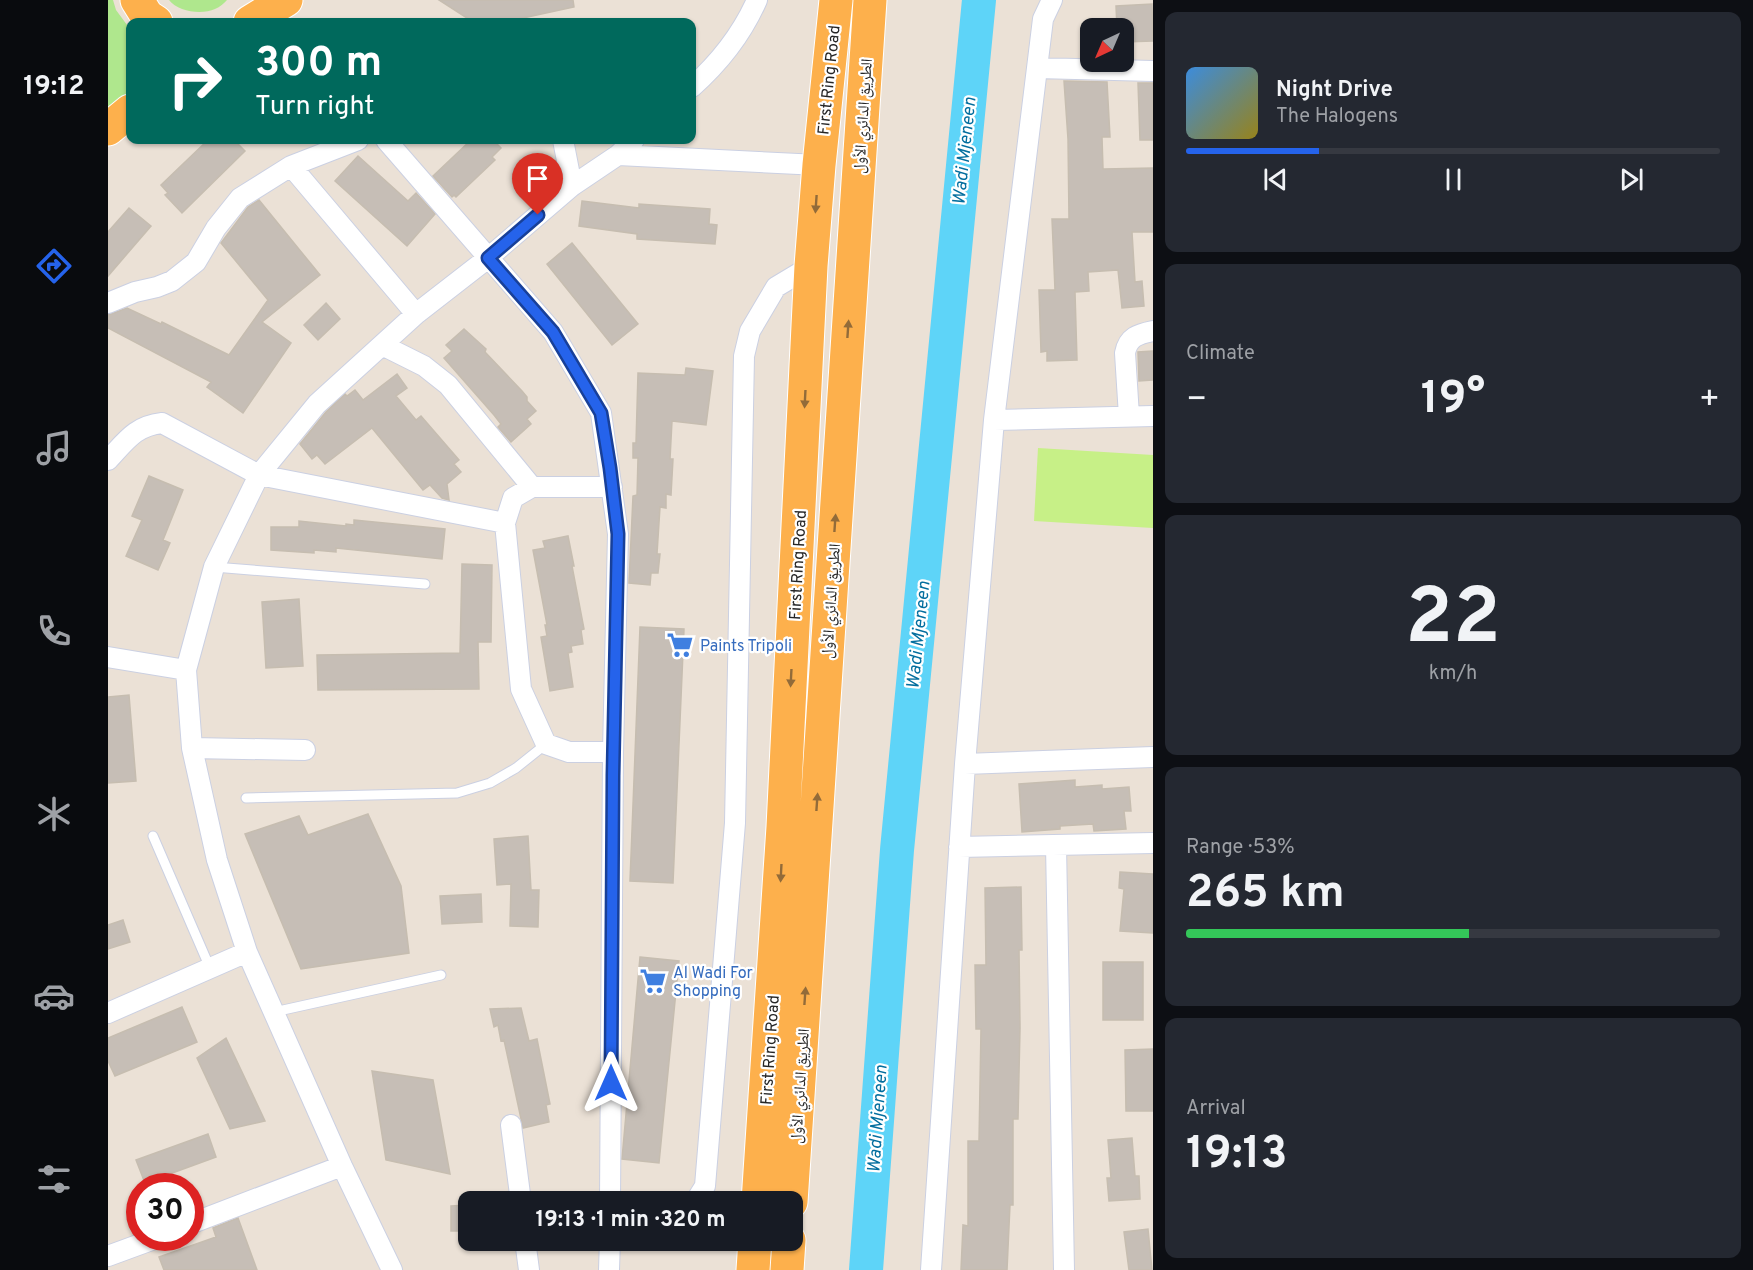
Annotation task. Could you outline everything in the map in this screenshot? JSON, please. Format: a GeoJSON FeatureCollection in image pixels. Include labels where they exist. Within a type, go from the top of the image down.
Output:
{"type":"FeatureCollection","features":[{"type":"Feature","properties":{"kind":"highway"},"geometry":{"type":"LineString","coordinates":[[137,0],[150,18]]}},
{"type":"Feature","properties":{"kind":"highway"},"geometry":{"type":"LineString","coordinates":[[257,18],[286,0]]}},
{"type":"Feature","properties":{"kind":"highway","name":"First Ring Road"},"geometry":{"type":"LineString","coordinates":[[759,1191],[783,839],[812,266],[819,165],[835,16],[828,0]]}},
{"type":"Feature","properties":{"kind":"highway","name":"الطريق الدائري الأول"},"geometry":{"type":"LineString","coordinates":[[792,1191],[870,0]]}},
{"type":"Feature","properties":{"kind":"highway"},"geometry":{"type":"LineString","coordinates":[[867,38],[882,0]]}},
{"type":"Feature","properties":{"kind":"highway"},"geometry":{"type":"LineString","coordinates":[[753,1270],[754,1251]]}},
{"type":"Feature","properties":{"kind":"highway"},"geometry":{"type":"LineString","coordinates":[[787,1270],[788,1251]]}},
{"type":"Feature","properties":{"kind":"street"},"geometry":{"type":"LineString","coordinates":[[696,83],[713,68],[747,23],[757,0]]}},
{"type":"Feature","properties":{"kind":"street"},"geometry":{"type":"LineString","coordinates":[[931,1270],[964,764],[994,420],[1043,19],[1052,0]]}},
{"type":"Feature","properties":{"kind":"street"},"geometry":{"type":"LineString","coordinates":[[1037,68],[1153,71]]}},
{"type":"Feature","properties":{"kind":"street"},"geometry":{"type":"LineString","coordinates":[[108,303],[172,281],[196,262],[216,228],[240,198],[291,166],[348,144]]}},
{"type":"Feature","properties":{"kind":"street"},"geometry":{"type":"LineString","coordinates":[[389,144],[553,332],[601,413],[618,534],[610,1191]]}},
{"type":"Feature","properties":{"kind":"street"},"geometry":{"type":"LineString","coordinates":[[564,144],[572,186]]}},
{"type":"Feature","properties":{"kind":"street"},"geometry":{"type":"LineString","coordinates":[[392,1270],[342,1166],[248,952],[217,860],[192,748],[186,670],[214,567],[259,475],[317,404],[416,314],[488,258],[572,186],[629,144]]}},
{"type":"Feature","properties":{"kind":"street"},"geometry":{"type":"LineString","coordinates":[[618,154],[819,165]]}},
{"type":"Feature","properties":{"kind":"street"},"geometry":{"type":"LineString","coordinates":[[291,166],[416,314]]}},
{"type":"Feature","properties":{"kind":"street"},"geometry":{"type":"LineString","coordinates":[[702,1191],[705,1186],[735,823],[744,356],[750,331],[776,287],[812,266]]}},
{"type":"Feature","properties":{"kind":"street"},"geometry":{"type":"LineString","coordinates":[[1129,416],[1126,345],[1138,334],[1153,331]]}},
{"type":"Feature","properties":{"kind":"street"},"geometry":{"type":"LineString","coordinates":[[382,345],[424,366],[448,385],[532,487]]}},
{"type":"Feature","properties":{"kind":"street"},"geometry":{"type":"LineString","coordinates":[[994,420],[1153,416]]}},
{"type":"Feature","properties":{"kind":"street"},"geometry":{"type":"LineString","coordinates":[[108,460],[134,433],[147,425],[162,423],[259,475],[506,523]]}},
{"type":"Feature","properties":{"kind":"street"},"geometry":{"type":"LineString","coordinates":[[612,487],[532,487],[513,498],[506,523],[521,689],[546,744],[569,752],[614,752]]}},
{"type":"Feature","properties":{"kind":"street"},"geometry":{"type":"LineString","coordinates":[[108,657],[186,670]]}},
{"type":"Feature","properties":{"kind":"street"},"geometry":{"type":"LineString","coordinates":[[192,748],[305,750]]}},
{"type":"Feature","properties":{"kind":"street"},"geometry":{"type":"LineString","coordinates":[[964,764],[1153,757]]}},
{"type":"Feature","properties":{"kind":"street"},"geometry":{"type":"LineString","coordinates":[[959,847],[1153,843]]}},
{"type":"Feature","properties":{"kind":"street"},"geometry":{"type":"LineString","coordinates":[[1056,845],[1064,1270]]}},
{"type":"Feature","properties":{"kind":"street"},"geometry":{"type":"LineString","coordinates":[[108,1013],[248,952]]}},
{"type":"Feature","properties":{"kind":"street"},"geometry":{"type":"LineString","coordinates":[[511,1125],[519,1191]]}},
{"type":"Feature","properties":{"kind":"street"},"geometry":{"type":"LineString","coordinates":[[204,1219],[342,1166]]}},
{"type":"Feature","properties":{"kind":"street"},"geometry":{"type":"LineString","coordinates":[[108,1256],[126,1249]]}},
{"type":"Feature","properties":{"kind":"street"},"geometry":{"type":"LineString","coordinates":[[526,1251],[529,1270]]}},
{"type":"Feature","properties":{"kind":"street"},"geometry":{"type":"LineString","coordinates":[[609,1270],[613,1251]]}},
{"type":"Feature","properties":{"kind":"lane"},"geometry":{"type":"LineString","coordinates":[[214,567],[425,584]]}},
{"type":"Feature","properties":{"kind":"lane"},"geometry":{"type":"LineString","coordinates":[[246,798],[457,793],[490,783],[516,768],[546,744]]}},
{"type":"Feature","properties":{"kind":"lane"},"geometry":{"type":"LineString","coordinates":[[153,837],[210,968]]}},
{"type":"Feature","properties":{"kind":"lane"},"geometry":{"type":"LineString","coordinates":[[274,1012],[441,975]]}},
{"type":"Feature","properties":{"kind":"green space"},"geometry":{"type":"Polygon","coordinates":[[[108,0],[113,0],[116,10],[126,24],[126,96],[108,111],[108,0]]]}},
{"type":"Feature","properties":{"kind":"green space"},"geometry":{"type":"Polygon","coordinates":[[[169,0],[227,0],[210,11],[197,12],[184,10],[169,0]]]}},
{"type":"Feature","properties":{"kind":"green space"},"geometry":{"type":"Polygon","coordinates":[[[1038,448],[1153,455],[1153,528],[1034,521],[1038,448]]]}},
{"type":"Feature","properties":{"kind":"building"},"geometry":{"type":"Polygon","coordinates":[[[439,0],[573,0],[574,7],[523,18],[467,18],[439,0]]]}},
{"type":"Feature","properties":{"kind":"building"},"geometry":{"type":"Polygon","coordinates":[[[1152,4],[1153,41],[1134,42],[1134,18],[1117,18],[1116,6],[1152,4]]]}},
{"type":"Feature","properties":{"kind":"building"},"geometry":{"type":"Polygon","coordinates":[[[1064,81],[1107,82],[1110,137],[1102,137],[1103,169],[1153,168],[1153,232],[1132,232],[1135,282],[1142,281],[1144,306],[1122,308],[1118,270],[1088,272],[1089,291],[1075,292],[1077,360],[1047,361],[1047,351],[1041,352],[1039,290],[1055,290],[1052,219],[1069,219],[1068,139],[1064,81]]]}},
{"type":"Feature","properties":{"kind":"building"},"geometry":{"type":"Polygon","coordinates":[[[1138,83],[1153,83],[1153,140],[1140,140],[1138,83]]]}},
{"type":"Feature","properties":{"kind":"building"},"geometry":{"type":"Polygon","coordinates":[[[204,144],[238,144],[245,151],[182,213],[165,195],[168,193],[161,185],[204,144]]]}},
{"type":"Feature","properties":{"kind":"building"},"geometry":{"type":"Polygon","coordinates":[[[467,144],[497,144],[501,148],[492,157],[495,160],[456,197],[454,195],[452,197],[433,176],[467,144]]]}},
{"type":"Feature","properties":{"kind":"building"},"geometry":{"type":"Polygon","coordinates":[[[358,156],[408,201],[416,193],[435,214],[407,246],[335,181],[358,156]]]}},
{"type":"Feature","properties":{"kind":"building"},"geometry":{"type":"Polygon","coordinates":[[[259,200],[320,275],[262,322],[291,343],[243,413],[207,387],[211,382],[108,328],[108,315],[127,308],[161,324],[162,322],[229,355],[268,300],[221,243],[248,207],[259,200]]]}},
{"type":"Feature","properties":{"kind":"building"},"geometry":{"type":"Polygon","coordinates":[[[582,201],[639,208],[639,204],[710,209],[709,224],[717,225],[715,244],[637,239],[637,234],[579,226],[582,201]]]}},
{"type":"Feature","properties":{"kind":"building"},"geometry":{"type":"Polygon","coordinates":[[[129,208],[151,226],[108,276],[108,232],[129,208]]]}},
{"type":"Feature","properties":{"kind":"building"},"geometry":{"type":"Polygon","coordinates":[[[572,243],[638,324],[612,345],[547,264],[572,243]]]}},
{"type":"Feature","properties":{"kind":"building"},"geometry":{"type":"Polygon","coordinates":[[[326,303],[340,319],[318,340],[304,325],[326,303]]]}},
{"type":"Feature","properties":{"kind":"building"},"geometry":{"type":"Polygon","coordinates":[[[464,329],[486,349],[485,352],[522,391],[536,411],[527,419],[531,424],[511,442],[498,427],[501,424],[494,415],[444,358],[452,351],[446,345],[464,329]]]}},
{"type":"Feature","properties":{"kind":"building"},"geometry":{"type":"Polygon","coordinates":[[[1153,351],[1153,380],[1139,381],[1138,352],[1153,351]]]}},
{"type":"Feature","properties":{"kind":"building"},"geometry":{"type":"Polygon","coordinates":[[[686,368],[713,371],[706,425],[672,421],[671,495],[666,494],[666,508],[660,507],[658,573],[651,573],[650,585],[629,583],[633,496],[637,495],[638,458],[633,458],[633,443],[636,443],[638,373],[685,375],[686,368]]]}},
{"type":"Feature","properties":{"kind":"building"},"geometry":{"type":"Polygon","coordinates":[[[397,374],[407,388],[396,396],[416,420],[421,416],[459,460],[454,464],[461,472],[447,484],[449,500],[442,498],[430,485],[423,490],[372,428],[325,464],[317,455],[312,459],[300,444],[326,412],[345,394],[347,396],[355,390],[363,400],[397,374]]]}},
{"type":"Feature","properties":{"kind":"building"},"geometry":{"type":"Polygon","coordinates":[[[149,476],[183,490],[163,540],[170,543],[158,570],[126,556],[142,520],[132,516],[149,476]]]}},
{"type":"Feature","properties":{"kind":"building"},"geometry":{"type":"Polygon","coordinates":[[[354,520],[445,529],[442,559],[336,548],[336,552],[314,550],[314,553],[271,550],[271,527],[299,527],[299,521],[346,526],[346,524],[354,525],[354,520]]]}},
{"type":"Feature","properties":{"kind":"building"},"geometry":{"type":"Polygon","coordinates":[[[568,536],[584,629],[581,630],[583,644],[571,646],[572,652],[568,653],[573,687],[550,691],[541,637],[547,636],[545,625],[547,625],[533,550],[545,548],[543,541],[568,536]]]}},
{"type":"Feature","properties":{"kind":"building"},"geometry":{"type":"Polygon","coordinates":[[[462,564],[492,565],[491,642],[478,642],[479,689],[318,690],[317,655],[460,653],[462,564]]]}},
{"type":"Feature","properties":{"kind":"building"},"geometry":{"type":"Polygon","coordinates":[[[299,599],[303,666],[266,668],[262,602],[299,599]]]}},
{"type":"Feature","properties":{"kind":"building"},"geometry":{"type":"Polygon","coordinates":[[[640,627],[684,629],[673,883],[630,881],[640,627]]]}},
{"type":"Feature","properties":{"kind":"building"},"geometry":{"type":"Polygon","coordinates":[[[129,695],[136,781],[108,783],[108,697],[129,695]]]}},
{"type":"Feature","properties":{"kind":"building"},"geometry":{"type":"Polygon","coordinates":[[[1075,780],[1075,787],[1102,785],[1102,789],[1129,787],[1131,811],[1124,811],[1126,829],[1094,831],[1093,824],[1022,832],[1019,784],[1075,780]]]}},
{"type":"Feature","properties":{"kind":"building"},"geometry":{"type":"Polygon","coordinates":[[[368,814],[401,886],[409,953],[301,969],[245,834],[299,816],[308,835],[368,814]]]}},
{"type":"Feature","properties":{"kind":"building"},"geometry":{"type":"Polygon","coordinates":[[[528,836],[531,890],[539,890],[538,927],[510,926],[511,884],[497,885],[494,839],[528,836]]]}},
{"type":"Feature","properties":{"kind":"building"},"geometry":{"type":"Polygon","coordinates":[[[1120,872],[1153,874],[1153,933],[1120,931],[1124,889],[1119,888],[1120,872]]]}},
{"type":"Feature","properties":{"kind":"building"},"geometry":{"type":"Polygon","coordinates":[[[1021,887],[1022,950],[1019,950],[1018,1119],[1013,1119],[1013,1205],[1010,1205],[1007,1270],[961,1270],[963,1225],[968,1226],[968,1141],[979,1141],[981,1029],[976,1029],[975,965],[986,965],[985,888],[1021,887]]]}},
{"type":"Feature","properties":{"kind":"building"},"geometry":{"type":"Polygon","coordinates":[[[481,894],[482,922],[442,924],[440,896],[481,894]]]}},
{"type":"Feature","properties":{"kind":"building"},"geometry":{"type":"Polygon","coordinates":[[[123,920],[130,942],[108,949],[108,925],[123,920]]]}},
{"type":"Feature","properties":{"kind":"building"},"geometry":{"type":"Polygon","coordinates":[[[640,957],[679,961],[659,1163],[622,1159],[640,957]]]}},
{"type":"Feature","properties":{"kind":"building"},"geometry":{"type":"Polygon","coordinates":[[[1103,962],[1143,962],[1143,1020],[1103,1020],[1103,962]]]}},
{"type":"Feature","properties":{"kind":"building"},"geometry":{"type":"Polygon","coordinates":[[[182,1007],[197,1042],[115,1076],[108,1061],[108,1038],[182,1007]]]}},
{"type":"Feature","properties":{"kind":"building"},"geometry":{"type":"Polygon","coordinates":[[[521,1008],[529,1041],[537,1039],[550,1104],[546,1105],[549,1122],[523,1128],[504,1040],[501,1041],[498,1025],[494,1027],[490,1009],[521,1008]]]}},
{"type":"Feature","properties":{"kind":"building"},"geometry":{"type":"Polygon","coordinates":[[[226,1038],[265,1121],[230,1129],[197,1058],[226,1038]]]}},
{"type":"Feature","properties":{"kind":"building"},"geometry":{"type":"Polygon","coordinates":[[[1153,1049],[1153,1111],[1126,1111],[1125,1050],[1153,1049]]]}},
{"type":"Feature","properties":{"kind":"building"},"geometry":{"type":"Polygon","coordinates":[[[372,1071],[433,1080],[450,1174],[386,1160],[372,1071]]]}},
{"type":"Feature","properties":{"kind":"building"},"geometry":{"type":"Polygon","coordinates":[[[208,1134],[216,1157],[172,1173],[141,1173],[136,1160],[208,1134]]]}},
{"type":"Feature","properties":{"kind":"building"},"geometry":{"type":"Polygon","coordinates":[[[1132,1138],[1135,1176],[1139,1176],[1140,1199],[1109,1201],[1107,1178],[1111,1178],[1108,1140],[1132,1138]]]}},
{"type":"Feature","properties":{"kind":"building"},"geometry":{"type":"Polygon","coordinates":[[[451,1206],[458,1206],[458,1231],[451,1231],[451,1206]]]}},
{"type":"Feature","properties":{"kind":"building"},"geometry":{"type":"Polygon","coordinates":[[[238,1218],[257,1270],[164,1270],[159,1257],[176,1251],[204,1251],[204,1241],[216,1237],[213,1228],[238,1218]]]}},
{"type":"Feature","properties":{"kind":"building"},"geometry":{"type":"Polygon","coordinates":[[[1148,1229],[1152,1270],[1129,1270],[1124,1232],[1148,1229]]]}},
{"type":"Feature","properties":{"kind":"waterway","name":"Wadi Mjeneen"},"geometry":{"type":"LineString","coordinates":[[866,1270],[897,850],[979,0]]}},
{"type":"Feature","properties":{"kind":"place","name":"Paints Tripoli"},"geometry":{"type":"Point","coordinates":[680,645]}},
{"type":"Feature","properties":{"kind":"place","name":"Al Wadi For Shopping"},"geometry":{"type":"Point","coordinates":[653,981]}},
{"type":"Feature","properties":{"kind":"route"},"geometry":{"type":"LineString","coordinates":[[538,215],[488,258],[553,332],[601,413],[610,468],[618,534],[613,776],[611,1083]]}}]}
